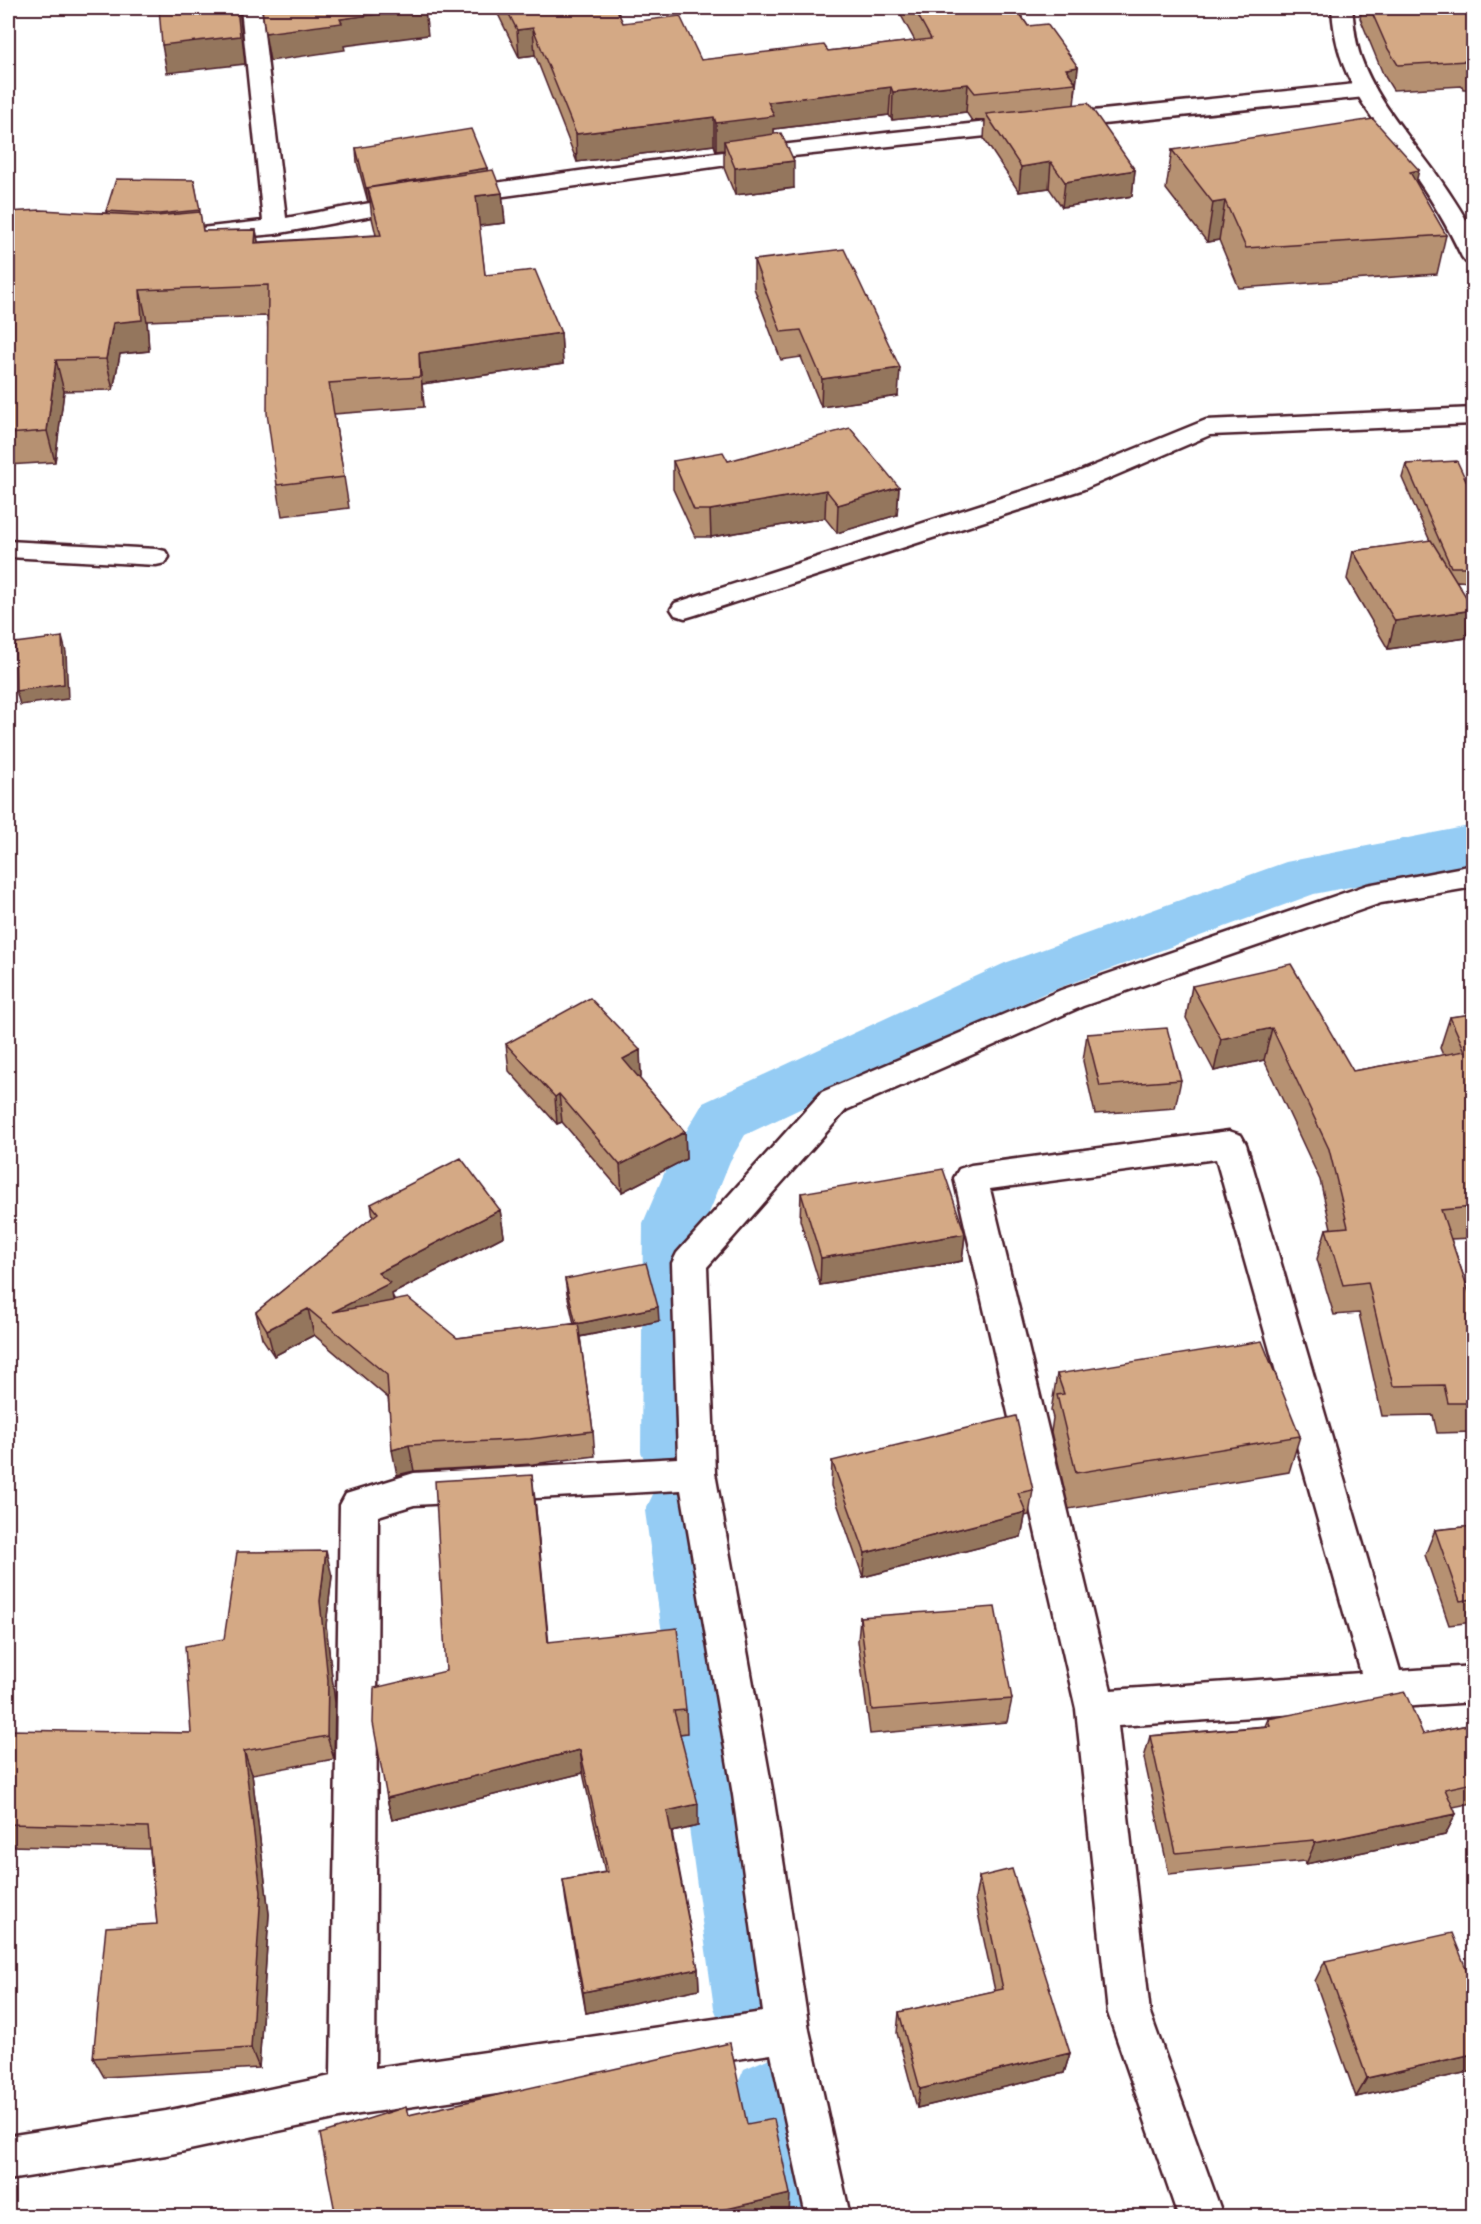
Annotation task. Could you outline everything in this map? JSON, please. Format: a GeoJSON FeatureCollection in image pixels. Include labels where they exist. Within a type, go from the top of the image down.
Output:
{"type":"FeatureCollection","features":[{"type":"Feature","properties":{"kind":"street"},"geometry":{"type":"LineString","coordinates":[[251,8],[275,227]]}},
{"type":"Feature","properties":{"kind":"street"},"geometry":{"type":"LineString","coordinates":[[1342,8],[1341,26],[1355,75],[1392,131],[1430,181],[1467,241],[1473,257]]}},
{"type":"Feature","properties":{"kind":"street"},"geometry":{"type":"LineString","coordinates":[[173,236],[275,227],[404,203],[793,149],[1365,90]]}},
{"type":"Feature","properties":{"kind":"street"},"geometry":{"type":"LineString","coordinates":[[684,609],[1075,483],[1206,428],[1473,416]]}},
{"type":"Feature","properties":{"kind":"street"},"geometry":{"type":"LineString","coordinates":[[8,549],[156,557]]}},
{"type":"Feature","properties":{"kind":"street"},"geometry":{"type":"LineString","coordinates":[[828,2217],[786,2030],[753,1795],[697,1473],[689,1263],[834,1101],[1071,999],[1378,893],[1473,876]]}},
{"type":"Feature","properties":{"kind":"street"},"geometry":{"type":"LineString","coordinates":[[1200,2217],[1129,2013],[1096,1709],[971,1178],[1229,1144],[1386,1691]]}},
{"type":"Feature","properties":{"kind":"street"},"geometry":{"type":"LineString","coordinates":[[353,2092],[359,1505],[414,1489],[697,1473]]}},
{"type":"Feature","properties":{"kind":"street"},"geometry":{"type":"LineString","coordinates":[[1096,1709],[1473,1684]]}},
{"type":"Feature","properties":{"kind":"street"},"geometry":{"type":"LineString","coordinates":[[8,2158],[166,2133],[353,2092],[786,2030]]}},
{"type":"Feature","properties":{"kind":"building"},"geometry":{"type":"Polygon","coordinates":[[[159,8],[237,8],[240,36],[162,45],[159,8]]]}},
{"type":"Feature","properties":{"kind":"building"},"geometry":{"type":"Polygon","coordinates":[[[262,8],[425,8],[340,19],[342,23],[265,33],[262,8]]]}},
{"type":"Feature","properties":{"kind":"building"},"geometry":{"type":"Polygon","coordinates":[[[506,8],[616,8],[623,23],[680,16],[701,60],[824,45],[828,51],[931,39],[914,8],[1016,8],[1028,26],[1047,24],[1078,67],[1066,69],[1076,83],[975,93],[968,84],[893,92],[891,87],[768,102],[774,116],[716,123],[714,117],[576,134],[533,28],[517,30],[506,8]]]}},
{"type":"Feature","properties":{"kind":"building"},"geometry":{"type":"Polygon","coordinates":[[[1370,8],[1473,8],[1473,64],[1467,61],[1398,65],[1388,49],[1370,8]]]}},
{"type":"Feature","properties":{"kind":"building"},"geometry":{"type":"Polygon","coordinates":[[[1088,103],[1135,170],[1065,182],[1051,162],[1021,167],[986,114],[1088,103]]]}},
{"type":"Feature","properties":{"kind":"building"},"geometry":{"type":"Polygon","coordinates":[[[1373,119],[1419,170],[1410,172],[1446,235],[1246,248],[1225,201],[1213,203],[1172,150],[1373,119]]]}},
{"type":"Feature","properties":{"kind":"building"},"geometry":{"type":"Polygon","coordinates":[[[471,129],[487,168],[366,188],[356,148],[471,129]]]}},
{"type":"Feature","properties":{"kind":"building"},"geometry":{"type":"Polygon","coordinates":[[[781,133],[794,161],[735,168],[724,141],[781,133]]]}},
{"type":"Feature","properties":{"kind":"building"},"geometry":{"type":"Polygon","coordinates":[[[493,170],[502,193],[476,196],[485,275],[535,270],[561,333],[419,353],[420,377],[329,383],[344,477],[277,485],[267,413],[268,285],[140,290],[142,320],[113,323],[106,359],[56,360],[47,431],[8,434],[8,212],[41,210],[156,216],[200,212],[203,231],[256,230],[255,243],[381,235],[368,188],[493,170]]]}},
{"type":"Feature","properties":{"kind":"building"},"geometry":{"type":"Polygon","coordinates":[[[116,179],[194,180],[200,210],[159,214],[106,211],[116,179]]]}},
{"type":"Feature","properties":{"kind":"building"},"geometry":{"type":"Polygon","coordinates":[[[844,249],[900,368],[822,379],[801,330],[781,332],[754,260],[844,249]]]}},
{"type":"Feature","properties":{"kind":"building"},"geometry":{"type":"Polygon","coordinates":[[[850,428],[899,487],[838,505],[826,490],[710,510],[694,510],[673,461],[723,452],[728,461],[850,428]]]}},
{"type":"Feature","properties":{"kind":"building"},"geometry":{"type":"Polygon","coordinates":[[[1457,461],[1473,495],[1473,567],[1451,567],[1406,464],[1457,461]]]}},
{"type":"Feature","properties":{"kind":"building"},"geometry":{"type":"Polygon","coordinates":[[[1431,540],[1473,610],[1395,621],[1353,551],[1431,540]]]}},
{"type":"Feature","properties":{"kind":"building"},"geometry":{"type":"Polygon","coordinates":[[[62,637],[64,684],[16,691],[15,643],[62,637]]]}},
{"type":"Feature","properties":{"kind":"building"},"geometry":{"type":"Polygon","coordinates":[[[1291,964],[1353,1071],[1465,1051],[1450,1017],[1473,1014],[1473,1207],[1441,1210],[1473,1304],[1473,1403],[1448,1403],[1444,1385],[1393,1386],[1368,1282],[1343,1285],[1326,1229],[1348,1227],[1329,1149],[1272,1028],[1221,1039],[1192,986],[1291,964]]]}},
{"type":"Feature","properties":{"kind":"building"},"geometry":{"type":"Polygon","coordinates":[[[590,998],[640,1050],[623,1059],[685,1132],[620,1165],[559,1094],[555,1097],[506,1044],[590,998]]]}},
{"type":"Feature","properties":{"kind":"building"},"geometry":{"type":"Polygon","coordinates":[[[1167,1028],[1181,1080],[1100,1086],[1087,1034],[1167,1028]]]}},
{"type":"Feature","properties":{"kind":"building"},"geometry":{"type":"Polygon","coordinates":[[[461,1158],[500,1210],[378,1273],[390,1283],[333,1312],[408,1298],[457,1338],[578,1323],[593,1431],[530,1439],[409,1445],[392,1450],[387,1375],[308,1309],[267,1330],[256,1312],[378,1213],[371,1204],[461,1158]]]}},
{"type":"Feature","properties":{"kind":"building"},"geometry":{"type":"Polygon","coordinates":[[[943,1169],[965,1234],[821,1258],[801,1193],[943,1169]]]}},
{"type":"Feature","properties":{"kind":"building"},"geometry":{"type":"Polygon","coordinates":[[[646,1263],[658,1307],[576,1324],[565,1279],[646,1263]]]}},
{"type":"Feature","properties":{"kind":"building"},"geometry":{"type":"Polygon","coordinates":[[[1262,1341],[1300,1436],[1076,1473],[1057,1395],[1064,1394],[1057,1374],[1262,1341]]]}},
{"type":"Feature","properties":{"kind":"building"},"geometry":{"type":"Polygon","coordinates":[[[1016,1416],[1033,1490],[1018,1493],[1026,1512],[865,1553],[832,1461],[1016,1416]]]}},
{"type":"Feature","properties":{"kind":"building"},"geometry":{"type":"Polygon","coordinates":[[[532,1475],[548,1642],[677,1628],[686,1710],[674,1711],[698,1804],[667,1811],[698,1969],[583,1992],[563,1880],[608,1872],[580,1750],[387,1798],[373,1723],[374,1688],[446,1671],[435,1481],[532,1475]]]}},
{"type":"Feature","properties":{"kind":"building"},"geometry":{"type":"Polygon","coordinates":[[[1473,1526],[1473,1599],[1460,1601],[1435,1530],[1473,1526]]]}},
{"type":"Feature","properties":{"kind":"building"},"geometry":{"type":"Polygon","coordinates":[[[326,1551],[320,1601],[328,1680],[327,1736],[244,1751],[261,1892],[251,2048],[93,2058],[106,1927],[157,1924],[148,1827],[8,1824],[9,1730],[191,1733],[185,1646],[224,1639],[237,1552],[326,1551]]]}},
{"type":"Feature","properties":{"kind":"building"},"geometry":{"type":"Polygon","coordinates":[[[995,1607],[1012,1699],[872,1710],[860,1617],[995,1607]]]}},
{"type":"Feature","properties":{"kind":"building"},"geometry":{"type":"Polygon","coordinates":[[[1405,1692],[1423,1734],[1473,1724],[1473,1783],[1445,1789],[1456,1814],[1315,1843],[1314,1840],[1176,1853],[1150,1736],[1270,1726],[1268,1719],[1405,1692]]]}},
{"type":"Feature","properties":{"kind":"building"},"geometry":{"type":"Polygon","coordinates":[[[1012,1869],[1070,2053],[920,2089],[899,2012],[1003,1989],[979,1877],[1012,1869]]]}},
{"type":"Feature","properties":{"kind":"building"},"geometry":{"type":"Polygon","coordinates":[[[1452,1933],[1473,1986],[1473,2054],[1367,2078],[1325,1961],[1452,1933]]]}},
{"type":"Feature","properties":{"kind":"building"},"geometry":{"type":"Polygon","coordinates":[[[730,2043],[747,2124],[774,2119],[790,2194],[693,2217],[336,2217],[320,2134],[406,2107],[408,2115],[730,2043]]]}},
{"type":"Feature","properties":{"kind":"waterway"},"geometry":{"type":"LineString","coordinates":[[674,1452],[674,1223],[702,1155],[724,1119],[1025,978],[1306,876],[1474,844]]}},
{"type":"Feature","properties":{"kind":"waterway"},"geometry":{"type":"LineString","coordinates":[[679,1511],[753,2008]]}},
{"type":"Feature","properties":{"kind":"waterway"},"geometry":{"type":"LineString","coordinates":[[772,2097],[797,2216]]}}]}
